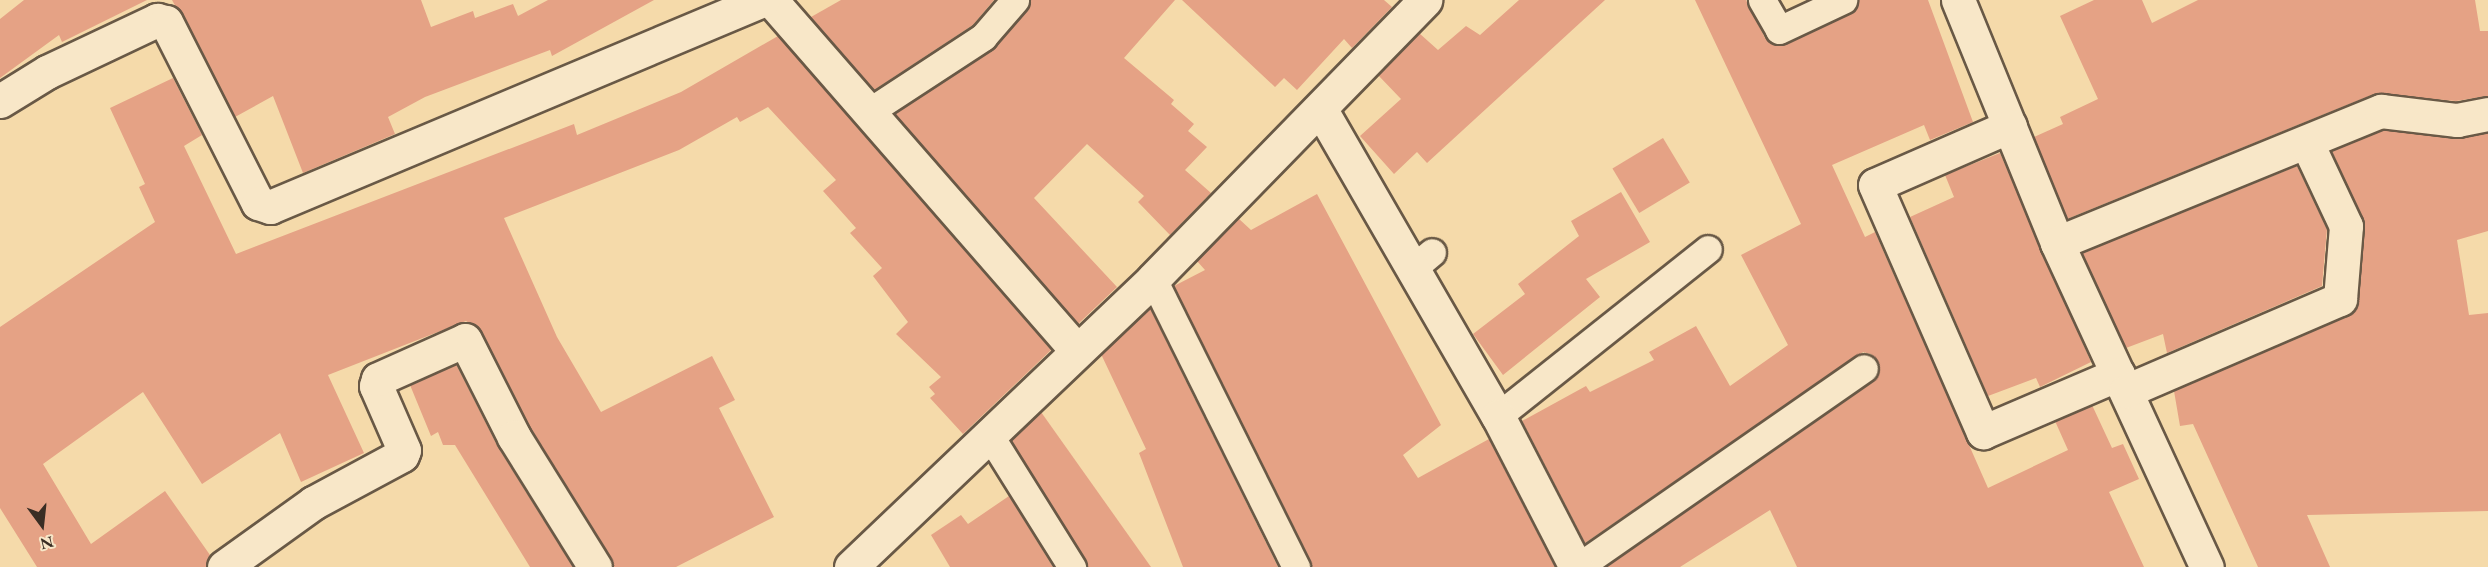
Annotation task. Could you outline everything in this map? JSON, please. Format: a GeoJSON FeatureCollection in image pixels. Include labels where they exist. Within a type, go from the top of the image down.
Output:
{"type":"FeatureCollection","features":[{"type":"Feature","properties":{"kind":"street"},"geometry":{"type":"LineString","coordinates":[[0,101],[47,72],[157,20],[166,22],[258,203],[270,207],[763,0]]}},
{"type":"Feature","properties":{"kind":"street"},"geometry":{"type":"LineString","coordinates":[[771,0],[867,113],[1076,350]]}},
{"type":"Feature","properties":{"kind":"street"},"geometry":{"type":"LineString","coordinates":[[860,564],[1076,350],[1153,279],[1321,110],[1425,0]]}},
{"type":"Feature","properties":{"kind":"street"},"geometry":{"type":"LineString","coordinates":[[1958,0],[2057,243],[2207,567]]}},
{"type":"Feature","properties":{"kind":"street"},"geometry":{"type":"LineString","coordinates":[[1321,110],[1422,261],[1498,416],[1577,567]]}},
{"type":"Feature","properties":{"kind":"street"},"geometry":{"type":"LineString","coordinates":[[2057,243],[2381,111],[2457,120],[2488,114]]}},
{"type":"Feature","properties":{"kind":"street"},"geometry":{"type":"LineString","coordinates":[[2010,126],[1875,185],[1983,432],[2122,383],[2340,299],[2346,226],[2307,143]]}},
{"type":"Feature","properties":{"kind":"street"},"geometry":{"type":"LineString","coordinates":[[224,567],[313,503],[402,455],[376,386],[378,379],[465,340],[514,437],[595,567]]}},
{"type":"Feature","properties":{"kind":"lane"},"geometry":{"type":"LineString","coordinates":[[867,113],[983,37],[1016,0]]}},
{"type":"Feature","properties":{"kind":"lane"},"geometry":{"type":"LineString","coordinates":[[1762,0],[1779,30],[1843,0]]}},
{"type":"Feature","properties":{"kind":"lane"},"geometry":{"type":"LineString","coordinates":[[1498,416],[1708,249]]}},
{"type":"Feature","properties":{"kind":"lane"},"geometry":{"type":"LineString","coordinates":[[1153,279],[1296,567]]}},
{"type":"Feature","properties":{"kind":"lane"},"geometry":{"type":"LineString","coordinates":[[1577,567],[1864,368]]}},
{"type":"Feature","properties":{"kind":"lane"},"geometry":{"type":"LineString","coordinates":[[990,436],[1072,567]]}},
{"type":"Feature","properties":{"kind":"building"},"geometry":{"type":"Polygon","coordinates":[[[24,0],[147,0],[62,42],[59,35],[0,78],[0,19],[24,0]]]}},
{"type":"Feature","properties":{"kind":"building"},"geometry":{"type":"Polygon","coordinates":[[[172,0],[421,0],[431,27],[473,11],[475,18],[513,4],[518,16],[548,0],[654,0],[552,56],[550,50],[425,97],[388,117],[395,134],[303,173],[273,96],[235,117],[172,0]]]}},
{"type":"Feature","properties":{"kind":"building"},"geometry":{"type":"Polygon","coordinates":[[[841,0],[994,0],[973,25],[874,90],[811,17],[841,0]]]}},
{"type":"Feature","properties":{"kind":"building"},"geometry":{"type":"Polygon","coordinates":[[[1030,0],[1175,0],[1124,58],[1174,100],[1171,104],[1194,124],[1188,131],[1207,147],[1185,170],[1211,193],[1170,235],[1138,202],[1144,196],[1087,144],[1034,198],[1117,287],[1078,324],[895,114],[992,50],[1030,0]]]}},
{"type":"Feature","properties":{"kind":"building"},"geometry":{"type":"Polygon","coordinates":[[[1182,0],[1384,0],[1392,7],[1352,48],[1344,39],[1297,90],[1284,78],[1275,87],[1182,0]]]}},
{"type":"Feature","properties":{"kind":"building"},"geometry":{"type":"Polygon","coordinates":[[[1519,0],[1605,0],[1427,163],[1417,152],[1394,174],[1360,136],[1401,99],[1378,75],[1419,33],[1438,50],[1466,26],[1480,35],[1519,0]]]}},
{"type":"Feature","properties":{"kind":"building"},"geometry":{"type":"Polygon","coordinates":[[[1695,0],[1746,0],[1765,38],[1779,46],[1850,14],[1859,0],[1928,0],[1973,122],[1930,140],[1924,125],[1832,165],[1865,237],[1875,232],[1988,488],[2068,450],[2055,421],[2092,405],[2112,448],[2123,444],[2139,479],[2109,492],[2144,567],[1797,567],[1770,510],[1680,567],[1606,567],[1873,381],[1880,366],[1871,354],[1863,352],[1585,543],[1522,421],[1586,386],[1590,392],[1654,360],[1649,352],[1696,326],[1730,386],[1788,345],[1741,255],[1801,224],[1695,0]]]}},
{"type":"Feature","properties":{"kind":"building"},"geometry":{"type":"Polygon","coordinates":[[[2094,0],[2142,0],[2152,23],[2198,0],[2475,0],[2480,31],[2488,31],[2488,96],[2456,101],[2374,94],[2067,219],[2034,137],[2063,124],[2060,117],[2098,99],[2060,16],[2094,0]]]}},
{"type":"Feature","properties":{"kind":"building"},"geometry":{"type":"Polygon","coordinates":[[[778,36],[1051,350],[963,434],[930,398],[935,394],[929,387],[941,377],[896,334],[908,322],[873,276],[882,268],[850,233],[856,228],[823,191],[836,180],[768,107],[740,122],[737,117],[679,150],[504,218],[557,337],[601,412],[712,356],[735,400],[719,408],[774,517],[676,567],[614,567],[530,428],[482,332],[466,321],[328,375],[364,453],[301,482],[280,433],[202,484],[143,392],[43,464],[91,544],[165,491],[210,555],[206,567],[37,567],[0,508],[0,327],[155,222],[139,187],[145,184],[110,108],[173,78],[202,135],[184,146],[236,254],[574,124],[577,135],[681,92],[778,36]]]}},
{"type":"Feature","properties":{"kind":"building"},"geometry":{"type":"Polygon","coordinates":[[[2384,130],[2455,139],[2488,133],[2488,231],[2457,240],[2469,315],[2488,313],[2488,511],[2307,515],[2330,567],[2258,567],[2193,424],[2180,426],[2174,391],[2355,310],[2365,227],[2332,151],[2384,130]]]}},
{"type":"Feature","properties":{"kind":"building"},"geometry":{"type":"Polygon","coordinates":[[[1663,138],[1690,183],[1639,213],[1612,168],[1663,138]]]}},
{"type":"Feature","properties":{"kind":"building"},"geometry":{"type":"Polygon","coordinates":[[[2000,153],[2091,362],[2040,387],[2036,378],[1988,396],[1910,217],[1954,197],[1945,175],[2000,153]]]}},
{"type":"Feature","properties":{"kind":"building"},"geometry":{"type":"Polygon","coordinates":[[[2297,166],[2327,229],[2322,286],[2167,353],[2163,334],[2126,348],[2082,253],[2297,166]]]}},
{"type":"Feature","properties":{"kind":"building"},"geometry":{"type":"Polygon","coordinates":[[[1621,192],[1650,242],[1586,279],[1600,297],[1503,375],[1473,334],[1525,294],[1518,284],[1579,236],[1571,221],[1621,192]]]}},
{"type":"Feature","properties":{"kind":"building"},"geometry":{"type":"Polygon","coordinates":[[[1317,194],[1441,425],[1403,455],[1418,478],[1489,439],[1555,567],[1312,567],[1174,286],[1205,270],[1197,261],[1238,218],[1251,230],[1317,194]]]}},
{"type":"Feature","properties":{"kind":"building"},"geometry":{"type":"Polygon","coordinates":[[[1150,308],[1278,567],[1183,567],[1139,453],[1146,449],[1101,354],[1150,308]]]}},
{"type":"Feature","properties":{"kind":"building"},"geometry":{"type":"Polygon","coordinates":[[[456,364],[498,447],[573,567],[530,567],[455,445],[443,445],[438,432],[431,436],[410,385],[456,364]]]}},
{"type":"Feature","properties":{"kind":"building"},"geometry":{"type":"Polygon","coordinates":[[[1041,412],[1151,567],[1088,567],[1011,440],[1041,412]]]}},
{"type":"Feature","properties":{"kind":"building"},"geometry":{"type":"Polygon","coordinates":[[[1009,496],[1053,567],[950,567],[931,535],[961,515],[968,524],[1009,496]]]}}]}
